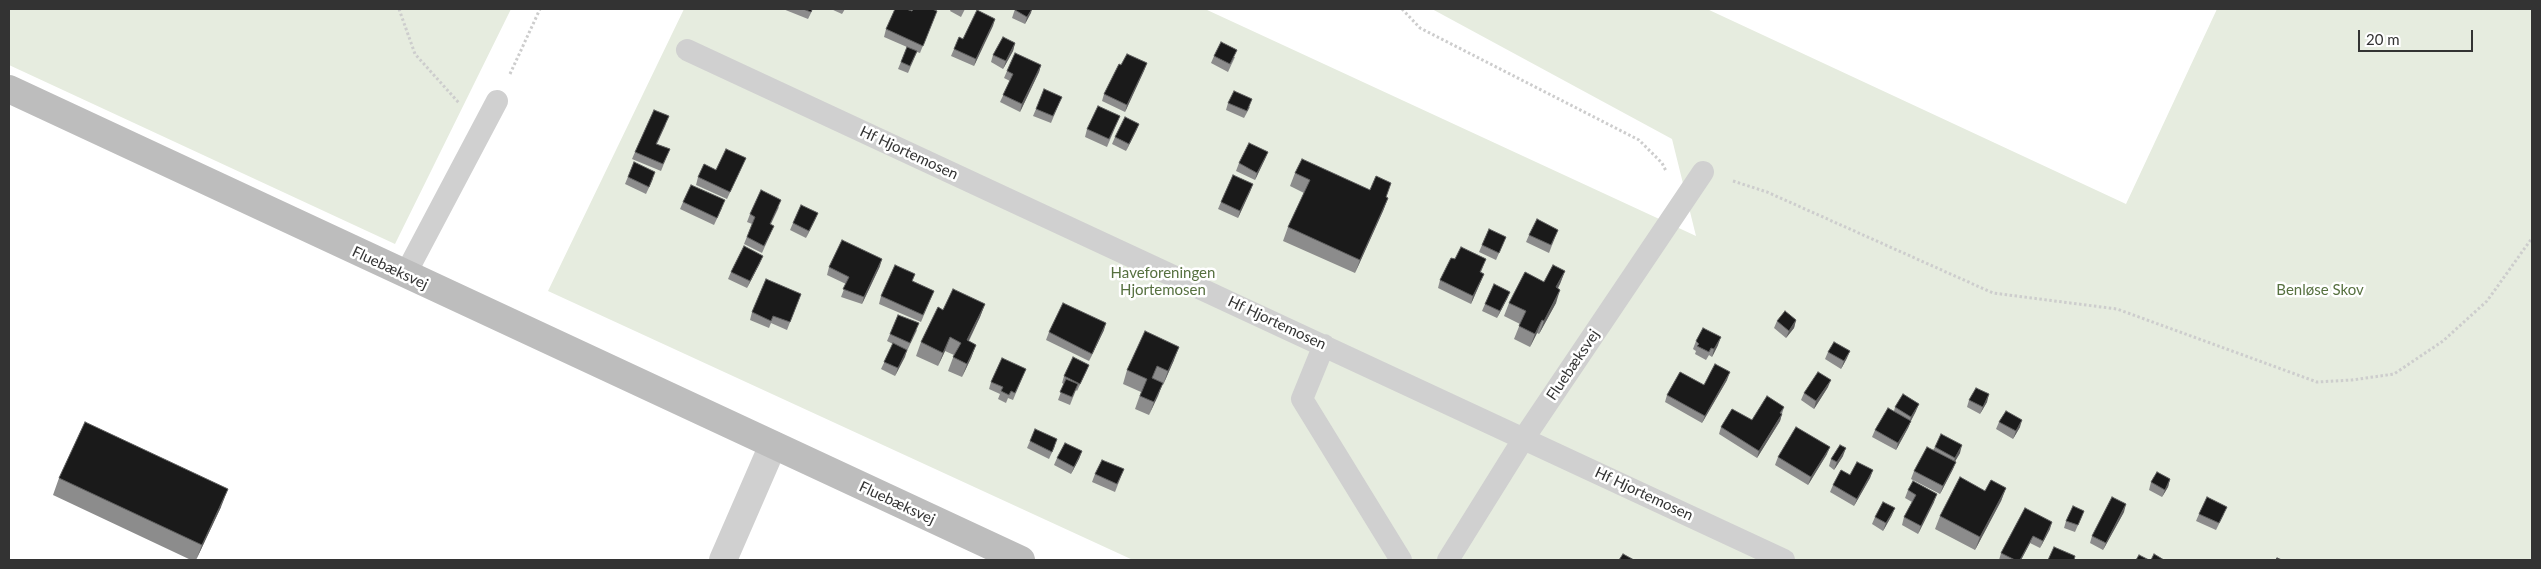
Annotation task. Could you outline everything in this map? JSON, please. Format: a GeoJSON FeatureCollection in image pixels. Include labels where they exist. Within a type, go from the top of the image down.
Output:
{"type":"FeatureCollection","features":[{"type":"Feature","properties":{"kind":"street","name":"Fluebæksvej"},"geometry":{"type":"LineString","coordinates":[[9,89],[1021,560]]}},
{"type":"Feature","properties":{"kind":"street"},"geometry":{"type":"LineString","coordinates":[[723,560],[772,445]]}},
{"type":"Feature","properties":{"kind":"lane","name":"Hf Hjortemosen"},"geometry":{"type":"LineString","coordinates":[[687,50],[1784,560]]}},
{"type":"Feature","properties":{"kind":"lane"},"geometry":{"type":"LineString","coordinates":[[406,275],[493,109]]}},
{"type":"Feature","properties":{"kind":"lane","name":"Fluebæksvej"},"geometry":{"type":"LineString","coordinates":[[1448,560],[1524,438],[1703,172]]}},
{"type":"Feature","properties":{"kind":"lane"},"geometry":{"type":"LineString","coordinates":[[1324,345],[1302,399],[1401,560]]}},
{"type":"Feature","properties":{"kind":"path"},"geometry":{"type":"LineString","coordinates":[[399,9],[416,54],[463,107],[493,109],[540,9]]}},
{"type":"Feature","properties":{"kind":"path"},"geometry":{"type":"LineString","coordinates":[[1402,9],[1420,28],[1639,140],[1662,163],[1682,202]]}},
{"type":"Feature","properties":{"kind":"path"},"geometry":{"type":"LineString","coordinates":[[1703,172],[1767,192],[1993,293],[2118,310],[2317,382],[2352,380],[2394,374],[2443,341],[2487,301],[2532,238]]}},
{"type":"Feature","properties":{"kind":"green space"},"geometry":{"type":"Polygon","coordinates":[[[9,9],[511,9],[395,244],[9,65],[9,9]]]}},
{"type":"Feature","properties":{"kind":"green space","name":"Haveforeningen Hjortemosen"},"geometry":{"type":"Polygon","coordinates":[[[684,9],[1205,9],[1696,236],[1672,139],[1432,9],[1707,9],[2126,204],[2217,9],[2532,9],[2532,560],[1133,560],[548,291],[684,9]]]}},
{"type":"Feature","properties":{"kind":"building"},"geometry":{"type":"Polygon","coordinates":[[[895,9],[912,11],[913,9],[932,9],[937,11],[923,46],[886,29],[895,9]]]}},
{"type":"Feature","properties":{"kind":"building"},"geometry":{"type":"Polygon","coordinates":[[[1015,9],[1032,9],[1027,17],[1015,9]]]}},
{"type":"Feature","properties":{"kind":"building"},"geometry":{"type":"Polygon","coordinates":[[[977,10],[995,19],[976,59],[954,49],[959,37],[963,39],[977,10]]]}},
{"type":"Feature","properties":{"kind":"building"},"geometry":{"type":"Polygon","coordinates":[[[1003,37],[1015,43],[1006,61],[993,55],[1003,37]]]}},
{"type":"Feature","properties":{"kind":"building"},"geometry":{"type":"Polygon","coordinates":[[[1221,42],[1237,50],[1230,64],[1214,56],[1221,42]]]}},
{"type":"Feature","properties":{"kind":"building"},"geometry":{"type":"Polygon","coordinates":[[[907,47],[917,51],[910,66],[901,62],[907,47]]]}},
{"type":"Feature","properties":{"kind":"building"},"geometry":{"type":"Polygon","coordinates":[[[1015,53],[1041,65],[1022,104],[1003,95],[1013,74],[1007,71],[1015,53]]]}},
{"type":"Feature","properties":{"kind":"building"},"geometry":{"type":"Polygon","coordinates":[[[1127,54],[1147,63],[1127,105],[1104,94],[1119,64],[1121,65],[1127,54]]]}},
{"type":"Feature","properties":{"kind":"building"},"geometry":{"type":"Polygon","coordinates":[[[1044,89],[1062,97],[1053,116],[1036,109],[1044,89]]]}},
{"type":"Feature","properties":{"kind":"building"},"geometry":{"type":"Polygon","coordinates":[[[1234,91],[1252,99],[1247,111],[1228,103],[1234,91]]]}},
{"type":"Feature","properties":{"kind":"building"},"geometry":{"type":"Polygon","coordinates":[[[1098,106],[1120,116],[1109,139],[1087,129],[1098,106]]]}},
{"type":"Feature","properties":{"kind":"building"},"geometry":{"type":"Polygon","coordinates":[[[654,110],[669,116],[656,144],[670,149],[663,164],[635,152],[654,110]]]}},
{"type":"Feature","properties":{"kind":"building"},"geometry":{"type":"Polygon","coordinates":[[[1125,117],[1139,124],[1129,144],[1115,137],[1125,117]]]}},
{"type":"Feature","properties":{"kind":"building"},"geometry":{"type":"Polygon","coordinates":[[[1249,143],[1268,152],[1257,173],[1239,163],[1249,143]]]}},
{"type":"Feature","properties":{"kind":"building"},"geometry":{"type":"Polygon","coordinates":[[[726,149],[746,158],[730,192],[698,177],[704,164],[716,170],[726,149]]]}},
{"type":"Feature","properties":{"kind":"building"},"geometry":{"type":"Polygon","coordinates":[[[1302,159],[1370,190],[1376,176],[1391,183],[1386,197],[1388,198],[1360,260],[1288,227],[1310,180],[1295,173],[1302,159]]]}},
{"type":"Feature","properties":{"kind":"building"},"geometry":{"type":"Polygon","coordinates":[[[634,162],[655,172],[649,187],[628,177],[634,162]]]}},
{"type":"Feature","properties":{"kind":"building"},"geometry":{"type":"Polygon","coordinates":[[[1233,175],[1253,184],[1240,211],[1221,202],[1233,175]]]}},
{"type":"Feature","properties":{"kind":"building"},"geometry":{"type":"Polygon","coordinates":[[[691,185],[725,200],[717,218],[683,202],[691,185]]]}},
{"type":"Feature","properties":{"kind":"building"},"geometry":{"type":"Polygon","coordinates":[[[761,190],[781,200],[770,224],[774,226],[764,246],[747,237],[755,217],[750,214],[761,190]]]}},
{"type":"Feature","properties":{"kind":"building"},"geometry":{"type":"Polygon","coordinates":[[[801,205],[818,213],[809,231],[793,223],[801,205]]]}},
{"type":"Feature","properties":{"kind":"building"},"geometry":{"type":"Polygon","coordinates":[[[1537,219],[1558,230],[1551,245],[1529,235],[1537,219]]]}},
{"type":"Feature","properties":{"kind":"building"},"geometry":{"type":"Polygon","coordinates":[[[1489,229],[1506,237],[1499,253],[1482,245],[1489,229]]]}},
{"type":"Feature","properties":{"kind":"building"},"geometry":{"type":"Polygon","coordinates":[[[842,240],[882,259],[864,297],[843,289],[849,277],[829,267],[842,240]]]}},
{"type":"Feature","properties":{"kind":"building"},"geometry":{"type":"Polygon","coordinates":[[[744,246],[763,256],[750,281],[731,272],[744,246]]]}},
{"type":"Feature","properties":{"kind":"building"},"geometry":{"type":"Polygon","coordinates":[[[1461,247],[1486,259],[1480,272],[1484,274],[1473,296],[1440,280],[1451,258],[1455,259],[1461,247]]]}},
{"type":"Feature","properties":{"kind":"building"},"geometry":{"type":"Polygon","coordinates":[[[895,265],[915,274],[912,281],[934,291],[923,315],[881,296],[895,265]]]}},
{"type":"Feature","properties":{"kind":"building"},"geometry":{"type":"Polygon","coordinates":[[[1553,265],[1565,271],[1556,287],[1560,290],[1535,334],[1519,326],[1526,311],[1509,303],[1525,272],[1544,282],[1553,265]]]}},
{"type":"Feature","properties":{"kind":"building"},"geometry":{"type":"Polygon","coordinates":[[[766,279],[801,294],[790,322],[773,316],[771,321],[752,312],[766,279]]]}},
{"type":"Feature","properties":{"kind":"building"},"geometry":{"type":"Polygon","coordinates":[[[1494,284],[1510,292],[1500,311],[1485,304],[1494,284]]]}},
{"type":"Feature","properties":{"kind":"building"},"geometry":{"type":"Polygon","coordinates":[[[953,289],[985,304],[967,340],[976,345],[967,364],[953,357],[961,343],[950,337],[943,353],[921,342],[938,307],[943,310],[953,289]]]}},
{"type":"Feature","properties":{"kind":"building"},"geometry":{"type":"Polygon","coordinates":[[[1063,303],[1106,323],[1092,354],[1049,332],[1063,303]]]}},
{"type":"Feature","properties":{"kind":"building"},"geometry":{"type":"Polygon","coordinates":[[[1785,311],[1796,320],[1789,331],[1777,321],[1785,311]]]}},
{"type":"Feature","properties":{"kind":"building"},"geometry":{"type":"Polygon","coordinates":[[[898,315],[919,323],[910,343],[890,334],[898,315]]]}},
{"type":"Feature","properties":{"kind":"building"},"geometry":{"type":"Polygon","coordinates":[[[1703,328],[1721,337],[1714,349],[1711,348],[1709,352],[1697,346],[1699,344],[1696,341],[1703,328]]]}},
{"type":"Feature","properties":{"kind":"building"},"geometry":{"type":"Polygon","coordinates":[[[1145,331],[1179,347],[1168,371],[1157,366],[1152,378],[1163,383],[1154,402],[1140,396],[1147,379],[1127,370],[1145,331]]]}},
{"type":"Feature","properties":{"kind":"building"},"geometry":{"type":"Polygon","coordinates":[[[1834,342],[1850,351],[1844,361],[1828,352],[1834,342]]]}},
{"type":"Feature","properties":{"kind":"building"},"geometry":{"type":"Polygon","coordinates":[[[893,343],[907,350],[898,368],[884,362],[893,343]]]}},
{"type":"Feature","properties":{"kind":"building"},"geometry":{"type":"Polygon","coordinates":[[[1073,357],[1089,365],[1080,384],[1064,376],[1073,357]]]}},
{"type":"Feature","properties":{"kind":"building"},"geometry":{"type":"Polygon","coordinates":[[[1002,358],[1026,369],[1015,393],[1011,391],[1009,395],[1001,391],[1003,387],[991,382],[1002,358]]]}},
{"type":"Feature","properties":{"kind":"building"},"geometry":{"type":"Polygon","coordinates":[[[1715,364],[1730,372],[1705,416],[1667,395],[1680,372],[1704,385],[1715,364]]]}},
{"type":"Feature","properties":{"kind":"building"},"geometry":{"type":"Polygon","coordinates":[[[1818,372],[1831,380],[1816,401],[1804,393],[1818,372]]]}},
{"type":"Feature","properties":{"kind":"building"},"geometry":{"type":"Polygon","coordinates":[[[1066,379],[1078,384],[1072,397],[1060,392],[1066,379]]]}},
{"type":"Feature","properties":{"kind":"building"},"geometry":{"type":"Polygon","coordinates":[[[1976,388],[1989,394],[1983,407],[1969,400],[1976,388]]]}},
{"type":"Feature","properties":{"kind":"building"},"geometry":{"type":"Polygon","coordinates":[[[1903,394],[1919,404],[1911,417],[1895,407],[1903,394]]]}},
{"type":"Feature","properties":{"kind":"building"},"geometry":{"type":"Polygon","coordinates":[[[1767,396],[1784,407],[1780,413],[1782,414],[1759,451],[1721,427],[1732,409],[1752,420],[1767,396]]]}},
{"type":"Feature","properties":{"kind":"building"},"geometry":{"type":"Polygon","coordinates":[[[1888,408],[1911,421],[1898,443],[1875,430],[1888,408]]]}},
{"type":"Feature","properties":{"kind":"building"},"geometry":{"type":"Polygon","coordinates":[[[2006,411],[2022,420],[2016,431],[1999,422],[2006,411]]]}},
{"type":"Feature","properties":{"kind":"building"},"geometry":{"type":"Polygon","coordinates":[[[85,422],[228,489],[202,545],[59,478],[85,422]]]}},
{"type":"Feature","properties":{"kind":"building"},"geometry":{"type":"Polygon","coordinates":[[[1796,427],[1830,447],[1811,477],[1778,457],[1796,427]]]}},
{"type":"Feature","properties":{"kind":"building"},"geometry":{"type":"Polygon","coordinates":[[[1035,429],[1057,439],[1052,452],[1030,441],[1035,429]]]}},
{"type":"Feature","properties":{"kind":"building"},"geometry":{"type":"Polygon","coordinates":[[[1941,434],[1962,445],[1955,458],[1935,447],[1941,434]]]}},
{"type":"Feature","properties":{"kind":"building"},"geometry":{"type":"Polygon","coordinates":[[[1065,443],[1082,451],[1074,467],[1057,458],[1065,443]]]}},
{"type":"Feature","properties":{"kind":"building"},"geometry":{"type":"Polygon","coordinates":[[[1840,445],[1846,448],[1837,462],[1831,459],[1840,445]]]}},
{"type":"Feature","properties":{"kind":"building"},"geometry":{"type":"Polygon","coordinates":[[[1927,447],[1956,462],[1943,486],[1914,471],[1927,447]]]}},
{"type":"Feature","properties":{"kind":"building"},"geometry":{"type":"Polygon","coordinates":[[[1102,460],[1124,469],[1117,484],[1095,474],[1102,460]]]}},
{"type":"Feature","properties":{"kind":"building"},"geometry":{"type":"Polygon","coordinates":[[[1857,462],[1873,470],[1857,499],[1833,485],[1841,470],[1850,475],[1857,462]]]}},
{"type":"Feature","properties":{"kind":"building"},"geometry":{"type":"Polygon","coordinates":[[[2157,472],[2170,479],[2165,490],[2151,482],[2157,472]]]}},
{"type":"Feature","properties":{"kind":"building"},"geometry":{"type":"Polygon","coordinates":[[[1960,477],[1985,491],[1991,480],[2006,488],[1980,537],[1940,516],[1960,477]]]}},
{"type":"Feature","properties":{"kind":"building"},"geometry":{"type":"Polygon","coordinates":[[[1913,481],[1937,494],[1921,526],[1904,517],[1916,495],[1908,490],[1913,481]]]}},
{"type":"Feature","properties":{"kind":"building"},"geometry":{"type":"Polygon","coordinates":[[[2112,497],[2126,504],[2106,543],[2092,536],[2112,497]]]}},
{"type":"Feature","properties":{"kind":"building"},"geometry":{"type":"Polygon","coordinates":[[[2207,497],[2227,507],[2219,523],[2199,514],[2207,497]]]}},
{"type":"Feature","properties":{"kind":"building"},"geometry":{"type":"Polygon","coordinates":[[[1883,502],[1895,508],[1886,523],[1875,517],[1883,502]]]}},
{"type":"Feature","properties":{"kind":"building"},"geometry":{"type":"Polygon","coordinates":[[[2073,506],[2084,511],[2078,525],[2066,521],[2073,506]]]}},
{"type":"Feature","properties":{"kind":"building"},"geometry":{"type":"Polygon","coordinates":[[[2025,508],[2052,522],[2043,541],[2033,536],[2020,560],[2015,560],[2001,553],[2025,508]]]}},
{"type":"Feature","properties":{"kind":"building"},"geometry":{"type":"Polygon","coordinates":[[[2054,547],[2075,556],[2074,560],[2048,560],[2054,547]]]}},
{"type":"Feature","properties":{"kind":"building"},"geometry":{"type":"Polygon","coordinates":[[[1623,554],[1634,560],[1619,560],[1623,554]]]}},
{"type":"Feature","properties":{"kind":"building"},"geometry":{"type":"Polygon","coordinates":[[[2154,554],[2164,560],[2151,560],[2154,554]]]}},
{"type":"Feature","properties":{"kind":"building"},"geometry":{"type":"Polygon","coordinates":[[[2139,555],[2149,560],[2136,560],[2139,555]]]}},
{"type":"Feature","properties":{"kind":"park label","name":"Benløse Skov"},"geometry":{"type":"Point","coordinates":[2320,290]}}]}
